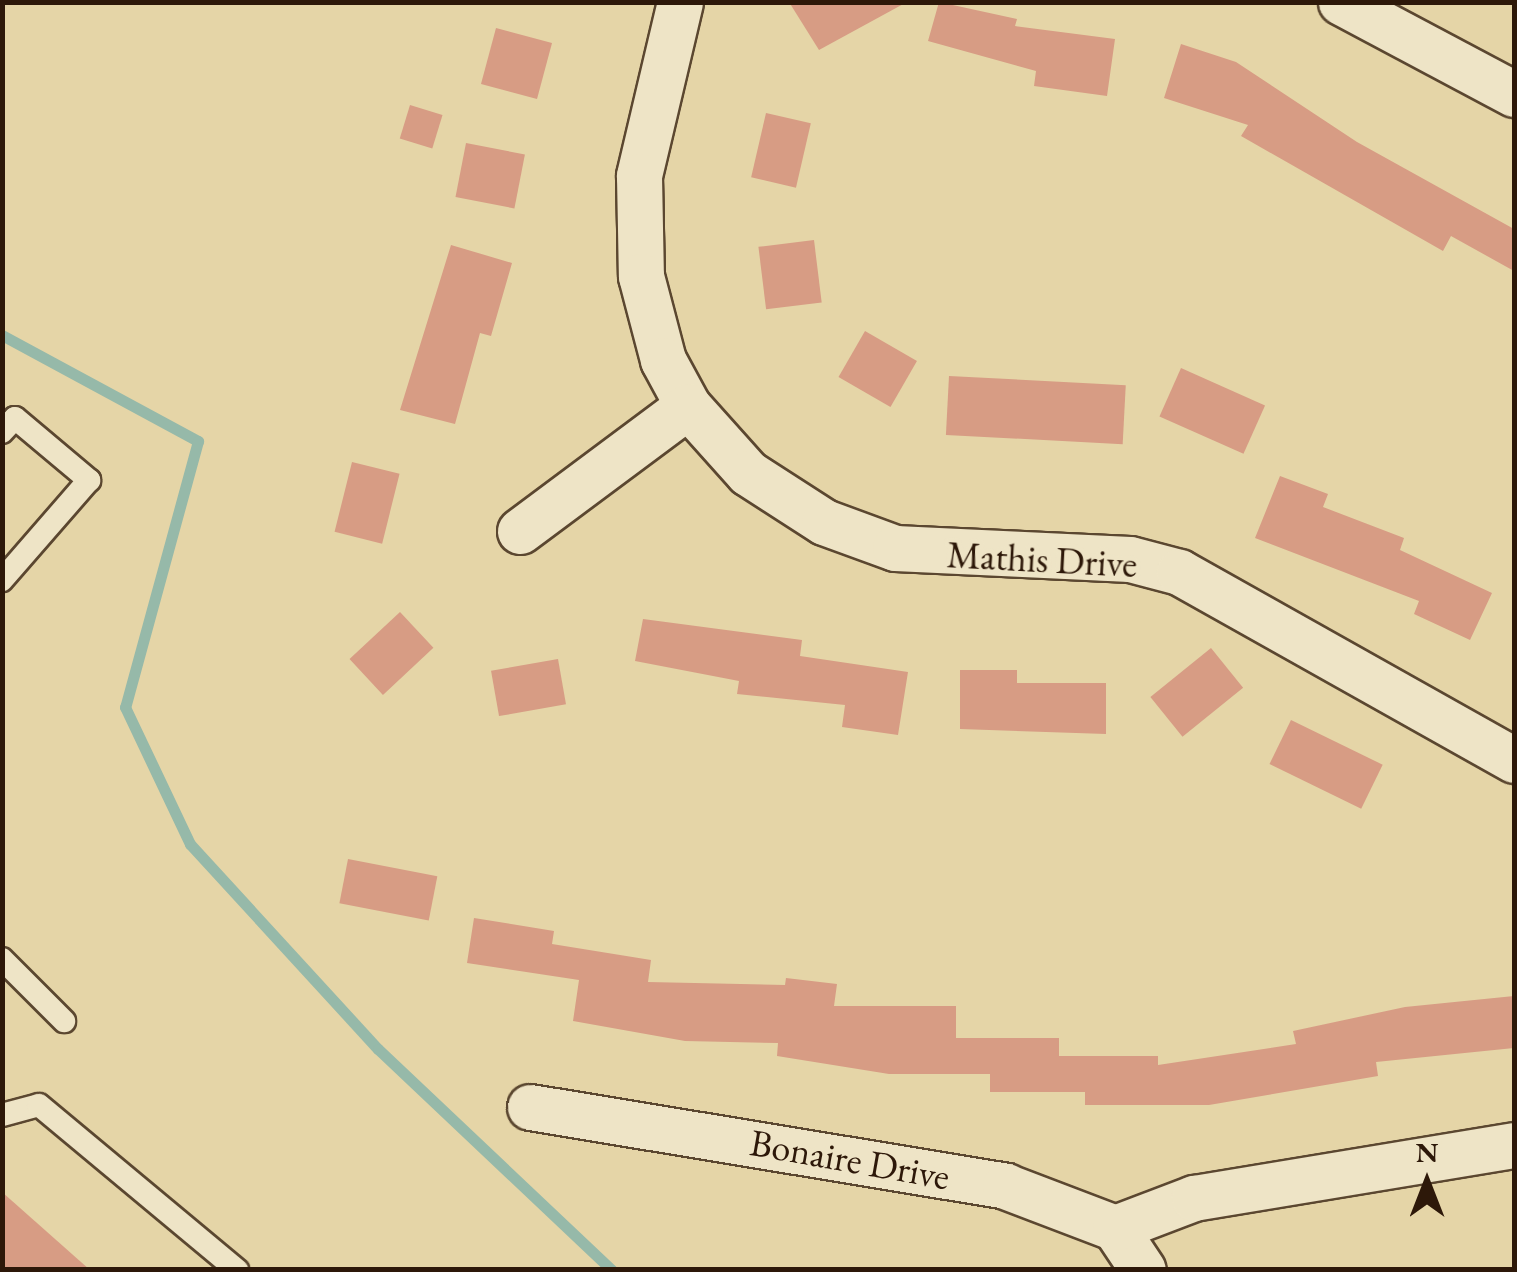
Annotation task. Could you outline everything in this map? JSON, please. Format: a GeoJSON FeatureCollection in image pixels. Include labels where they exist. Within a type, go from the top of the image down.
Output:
{"type":"FeatureCollection","features":[{"type":"Feature","properties":{"kind":"street","name":"Mathis Drive"},"geometry":{"type":"LineString","coordinates":[[680,2],[644,144],[638,242],[654,333],[688,406],[748,473],[858,537],[933,553],[1078,554],[1179,572],[1514,760]]}},
{"type":"Feature","properties":{"kind":"street"},"geometry":{"type":"LineString","coordinates":[[1341,2],[1514,94]]}},
{"type":"Feature","properties":{"kind":"street"},"geometry":{"type":"LineString","coordinates":[[520,531],[688,406]]}},
{"type":"Feature","properties":{"kind":"street","name":"Bonaire Drive"},"geometry":{"type":"LineString","coordinates":[[530,1107],[1005,1186],[1114,1228]]}},
{"type":"Feature","properties":{"kind":"street"},"geometry":{"type":"LineString","coordinates":[[1143,1270],[1114,1228],[1194,1198],[1514,1145]]}},
{"type":"Feature","properties":{"kind":"lane"},"geometry":{"type":"LineString","coordinates":[[2,432],[15,418],[89,480],[2,580]]}},
{"type":"Feature","properties":{"kind":"lane"},"geometry":{"type":"LineString","coordinates":[[2,958],[64,1021]]}},
{"type":"Feature","properties":{"kind":"lane"},"geometry":{"type":"LineString","coordinates":[[2,1115],[39,1105],[236,1270]]}},
{"type":"Feature","properties":{"kind":"building"},"geometry":{"type":"Polygon","coordinates":[[[789,2],[907,2],[819,50],[789,2]]]}},
{"type":"Feature","properties":{"kind":"building"},"geometry":{"type":"Polygon","coordinates":[[[939,2],[1017,19],[1015,26],[1115,39],[1107,96],[1034,86],[1036,71],[928,41],[939,2]]]}},
{"type":"Feature","properties":{"kind":"building"},"geometry":{"type":"Polygon","coordinates":[[[496,28],[552,43],[537,99],[481,84],[496,28]]]}},
{"type":"Feature","properties":{"kind":"building"},"geometry":{"type":"Polygon","coordinates":[[[1181,44],[1236,62],[1357,142],[1514,229],[1514,271],[1451,236],[1443,251],[1241,136],[1248,125],[1164,98],[1181,44]]]}},
{"type":"Feature","properties":{"kind":"building"},"geometry":{"type":"Polygon","coordinates":[[[410,105],[443,115],[432,148],[400,138],[410,105]]]}},
{"type":"Feature","properties":{"kind":"building"},"geometry":{"type":"Polygon","coordinates":[[[766,113],[811,123],[796,188],[751,177],[766,113]]]}},
{"type":"Feature","properties":{"kind":"building"},"geometry":{"type":"Polygon","coordinates":[[[466,143],[525,154],[514,208],[456,197],[466,143]]]}},
{"type":"Feature","properties":{"kind":"building"},"geometry":{"type":"Polygon","coordinates":[[[814,240],[822,303],[766,309],[758,247],[814,240]]]}},
{"type":"Feature","properties":{"kind":"building"},"geometry":{"type":"Polygon","coordinates":[[[451,245],[512,263],[491,336],[480,333],[455,424],[400,410],[451,245]]]}},
{"type":"Feature","properties":{"kind":"building"},"geometry":{"type":"Polygon","coordinates":[[[865,331],[917,361],[890,407],[838,377],[865,331]]]}},
{"type":"Feature","properties":{"kind":"building"},"geometry":{"type":"Polygon","coordinates":[[[1181,368],[1265,405],[1243,454],[1159,416],[1181,368]]]}},
{"type":"Feature","properties":{"kind":"building"},"geometry":{"type":"Polygon","coordinates":[[[949,376],[1126,385],[1123,444],[946,435],[949,376]]]}},
{"type":"Feature","properties":{"kind":"building"},"geometry":{"type":"Polygon","coordinates":[[[352,462],[400,474],[382,544],[335,532],[352,462]]]}},
{"type":"Feature","properties":{"kind":"building"},"geometry":{"type":"Polygon","coordinates":[[[1280,476],[1328,494],[1323,507],[1404,538],[1400,550],[1492,593],[1470,640],[1414,614],[1419,601],[1255,538],[1280,476]]]}},
{"type":"Feature","properties":{"kind":"building"},"geometry":{"type":"Polygon","coordinates":[[[400,612],[433,648],[383,695],[350,659],[400,612]]]}},
{"type":"Feature","properties":{"kind":"building"},"geometry":{"type":"Polygon","coordinates":[[[643,619],[802,640],[800,656],[908,672],[898,735],[842,727],[845,705],[737,694],[739,681],[635,661],[643,619]]]}},
{"type":"Feature","properties":{"kind":"building"},"geometry":{"type":"Polygon","coordinates":[[[1211,648],[1243,688],[1182,737],[1150,697],[1211,648]]]}},
{"type":"Feature","properties":{"kind":"building"},"geometry":{"type":"Polygon","coordinates":[[[558,659],[566,704],[499,716],[491,671],[558,659]]]}},
{"type":"Feature","properties":{"kind":"building"},"geometry":{"type":"Polygon","coordinates":[[[960,670],[1017,670],[1017,683],[1106,683],[1106,734],[960,729],[960,670]]]}},
{"type":"Feature","properties":{"kind":"building"},"geometry":{"type":"Polygon","coordinates":[[[1291,720],[1383,765],[1361,809],[1270,764],[1291,720]]]}},
{"type":"Feature","properties":{"kind":"building"},"geometry":{"type":"Polygon","coordinates":[[[348,859],[437,876],[429,921],[339,903],[348,859]]]}},
{"type":"Feature","properties":{"kind":"building"},"geometry":{"type":"Polygon","coordinates":[[[474,918],[554,931],[552,944],[651,960],[648,982],[785,985],[786,978],[837,984],[834,1006],[956,1006],[956,1038],[1059,1038],[1059,1056],[1158,1056],[1158,1065],[1296,1044],[1293,1031],[1405,1007],[1514,996],[1514,1048],[1376,1062],[1378,1076],[1209,1105],[1085,1105],[1085,1092],[990,1092],[990,1074],[889,1074],[777,1056],[778,1043],[685,1041],[573,1021],[579,980],[467,963],[474,918]]]}},
{"type":"Feature","properties":{"kind":"building"},"geometry":{"type":"Polygon","coordinates":[[[2,1192],[90,1270],[2,1270],[2,1192]]]}},
{"type":"Feature","properties":{"kind":"waterway"},"geometry":{"type":"LineString","coordinates":[[2,335],[198,441],[125,707],[190,844],[378,1049],[612,1270]]}}]}
